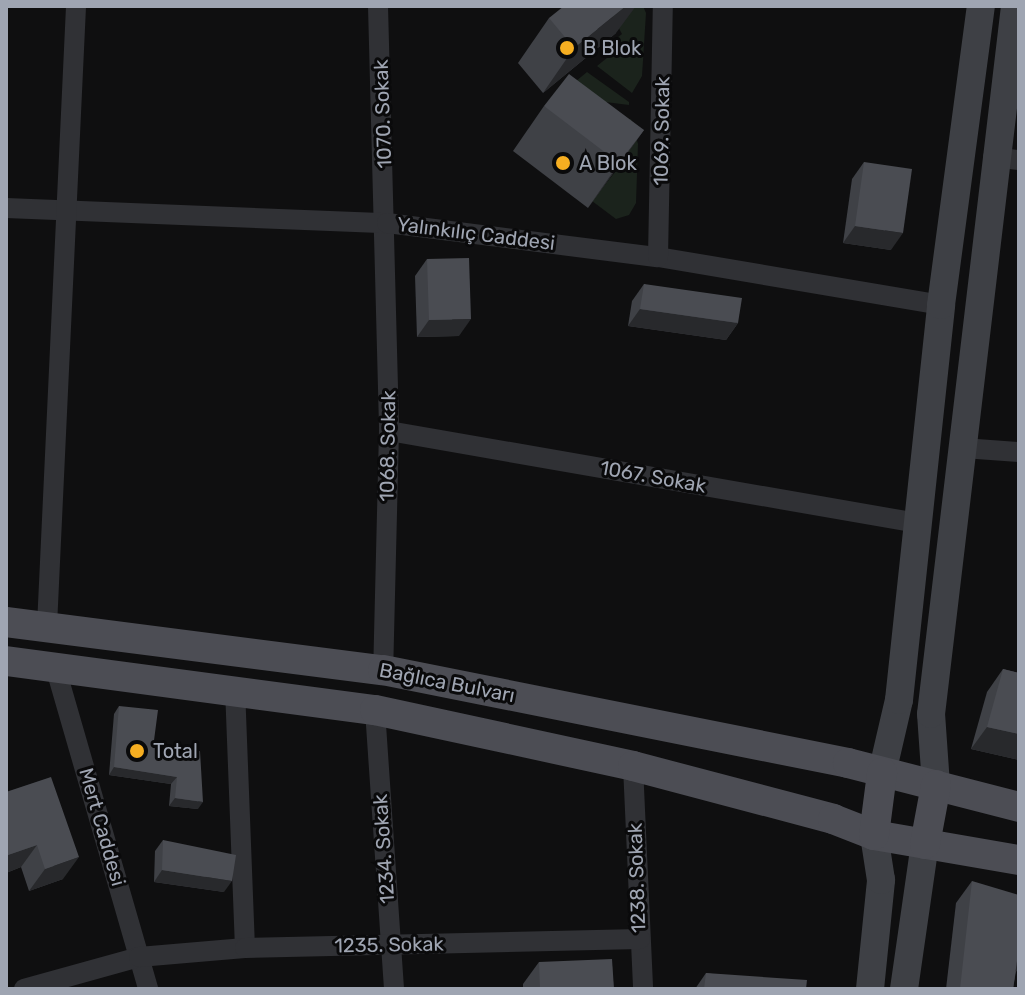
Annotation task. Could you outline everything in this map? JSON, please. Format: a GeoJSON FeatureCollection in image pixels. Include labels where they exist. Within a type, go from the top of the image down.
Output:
{"type":"FeatureCollection","features":[{"type":"Feature","properties":{"kind":"main road"},"geometry":{"type":"LineString","coordinates":[[870,989],[881,880],[874,835],[882,773],[899,700],[941,305],[981,6]]}},
{"type":"Feature","properties":{"kind":"main road"},"geometry":{"type":"LineString","coordinates":[[904,989],[936,785],[931,714],[963,448],[1006,159],[1015,6]]}},
{"type":"Feature","properties":{"kind":"main road","name":"Bağlıca Bulvarı"},"geometry":{"type":"LineString","coordinates":[[6,622],[383,670],[936,785]]}},
{"type":"Feature","properties":{"kind":"main road","name":"Bağlıca Bulvarı"},"geometry":{"type":"LineString","coordinates":[[6,661],[235,688],[375,710],[633,766],[833,819],[874,835],[925,844]]}},
{"type":"Feature","properties":{"kind":"main road"},"geometry":{"type":"LineString","coordinates":[[936,785],[1019,807]]}},
{"type":"Feature","properties":{"kind":"main road"},"geometry":{"type":"LineString","coordinates":[[925,844],[1019,860]]}},
{"type":"Feature","properties":{"kind":"street"},"geometry":{"type":"LineString","coordinates":[[47,626],[76,6]]}},
{"type":"Feature","properties":{"kind":"street","name":"1070. Sokak"},"geometry":{"type":"LineString","coordinates":[[378,6],[387,223]]}},
{"type":"Feature","properties":{"kind":"street","name":"1069. Sokak"},"geometry":{"type":"LineString","coordinates":[[658,257],[663,6]]}},
{"type":"Feature","properties":{"kind":"street","name":"Yalınkılıç Caddesi"},"geometry":{"type":"LineString","coordinates":[[6,208],[387,223],[658,257],[941,305]]}},
{"type":"Feature","properties":{"kind":"street","name":"1068. Sokak"},"geometry":{"type":"LineString","coordinates":[[383,670],[389,431],[387,223]]}},
{"type":"Feature","properties":{"kind":"street","name":"1067. Sokak"},"geometry":{"type":"LineString","coordinates":[[389,431],[917,523]]}},
{"type":"Feature","properties":{"kind":"street"},"geometry":{"type":"LineString","coordinates":[[963,448],[1019,452]]}},
{"type":"Feature","properties":{"kind":"street","name":"Mert Caddesi"},"geometry":{"type":"LineString","coordinates":[[55,666],[148,989]]}},
{"type":"Feature","properties":{"kind":"street"},"geometry":{"type":"LineString","coordinates":[[235,688],[245,948]]}},
{"type":"Feature","properties":{"kind":"street","name":"1234. Sokak"},"geometry":{"type":"LineString","coordinates":[[375,710],[394,989]]}},
{"type":"Feature","properties":{"kind":"street","name":"1238. Sokak"},"geometry":{"type":"LineString","coordinates":[[633,766],[643,989]]}},
{"type":"Feature","properties":{"kind":"street","name":"1235. Sokak"},"geometry":{"type":"LineString","coordinates":[[24,989],[139,957],[245,948],[640,939]]}},
{"type":"Feature","properties":{"kind":"shaded area"},"geometry":{"type":"Polygon","coordinates":[[[607,6],[643,6],[646,13],[642,76],[632,93],[597,66],[618,49],[613,41],[622,34],[607,6]]]}},
{"type":"Feature","properties":{"kind":"shaded area"},"geometry":{"type":"Polygon","coordinates":[[[587,72],[629,102],[629,105],[558,96],[587,72]]]}},
{"type":"Feature","properties":{"kind":"shaded area"},"geometry":{"type":"Polygon","coordinates":[[[631,119],[638,144],[636,203],[629,215],[616,219],[592,201],[623,162],[592,134],[631,119]]]}},
{"type":"Feature","properties":{"kind":"building"},"geometry":{"type":"Polygon","coordinates":[[[564,6],[626,6],[574,48],[549,18],[564,6]]]}},
{"type":"Feature","properties":{"kind":"building"},"geometry":{"type":"Polygon","coordinates":[[[569,74],[644,130],[619,163],[544,106],[569,74]]]}},
{"type":"Feature","properties":{"kind":"building"},"geometry":{"type":"Polygon","coordinates":[[[864,162],[912,169],[903,233],[855,226],[864,162]]]}},
{"type":"Feature","properties":{"kind":"building"},"geometry":{"type":"Polygon","coordinates":[[[469,258],[471,319],[429,320],[427,259],[469,258]]]}},
{"type":"Feature","properties":{"kind":"building"},"geometry":{"type":"Polygon","coordinates":[[[644,284],[742,298],[738,323],[640,309],[644,284]]]}},
{"type":"Feature","properties":{"kind":"building"},"geometry":{"type":"Polygon","coordinates":[[[1003,669],[1019,673],[1019,734],[987,727],[1003,669]]]}},
{"type":"Feature","properties":{"kind":"building"},"geometry":{"type":"Polygon","coordinates":[[[119,706],[158,710],[153,748],[200,751],[203,802],[175,798],[177,777],[114,767],[119,706]]]}},
{"type":"Feature","properties":{"kind":"building"},"geometry":{"type":"Polygon","coordinates":[[[51,777],[79,857],[45,869],[37,845],[8,855],[6,792],[51,777]]]}},
{"type":"Feature","properties":{"kind":"building"},"geometry":{"type":"Polygon","coordinates":[[[163,840],[236,855],[232,881],[162,870],[163,840]]]}},
{"type":"Feature","properties":{"kind":"building"},"geometry":{"type":"Polygon","coordinates":[[[972,881],[1019,895],[1019,947],[1013,989],[960,989],[972,881]]]}},
{"type":"Feature","properties":{"kind":"building"},"geometry":{"type":"Polygon","coordinates":[[[612,959],[614,989],[540,989],[539,962],[612,959]]]}},
{"type":"Feature","properties":{"kind":"building"},"geometry":{"type":"Polygon","coordinates":[[[706,973],[807,980],[806,989],[704,989],[706,973]]]}},
{"type":"Feature","properties":{"kind":"place","name":"B Blok"},"geometry":{"type":"Point","coordinates":[567,48]}},
{"type":"Feature","properties":{"kind":"place","name":"A Blok"},"geometry":{"type":"Point","coordinates":[563,163]}},
{"type":"Feature","properties":{"kind":"place","name":"Total"},"geometry":{"type":"Point","coordinates":[137,751]}}]}
